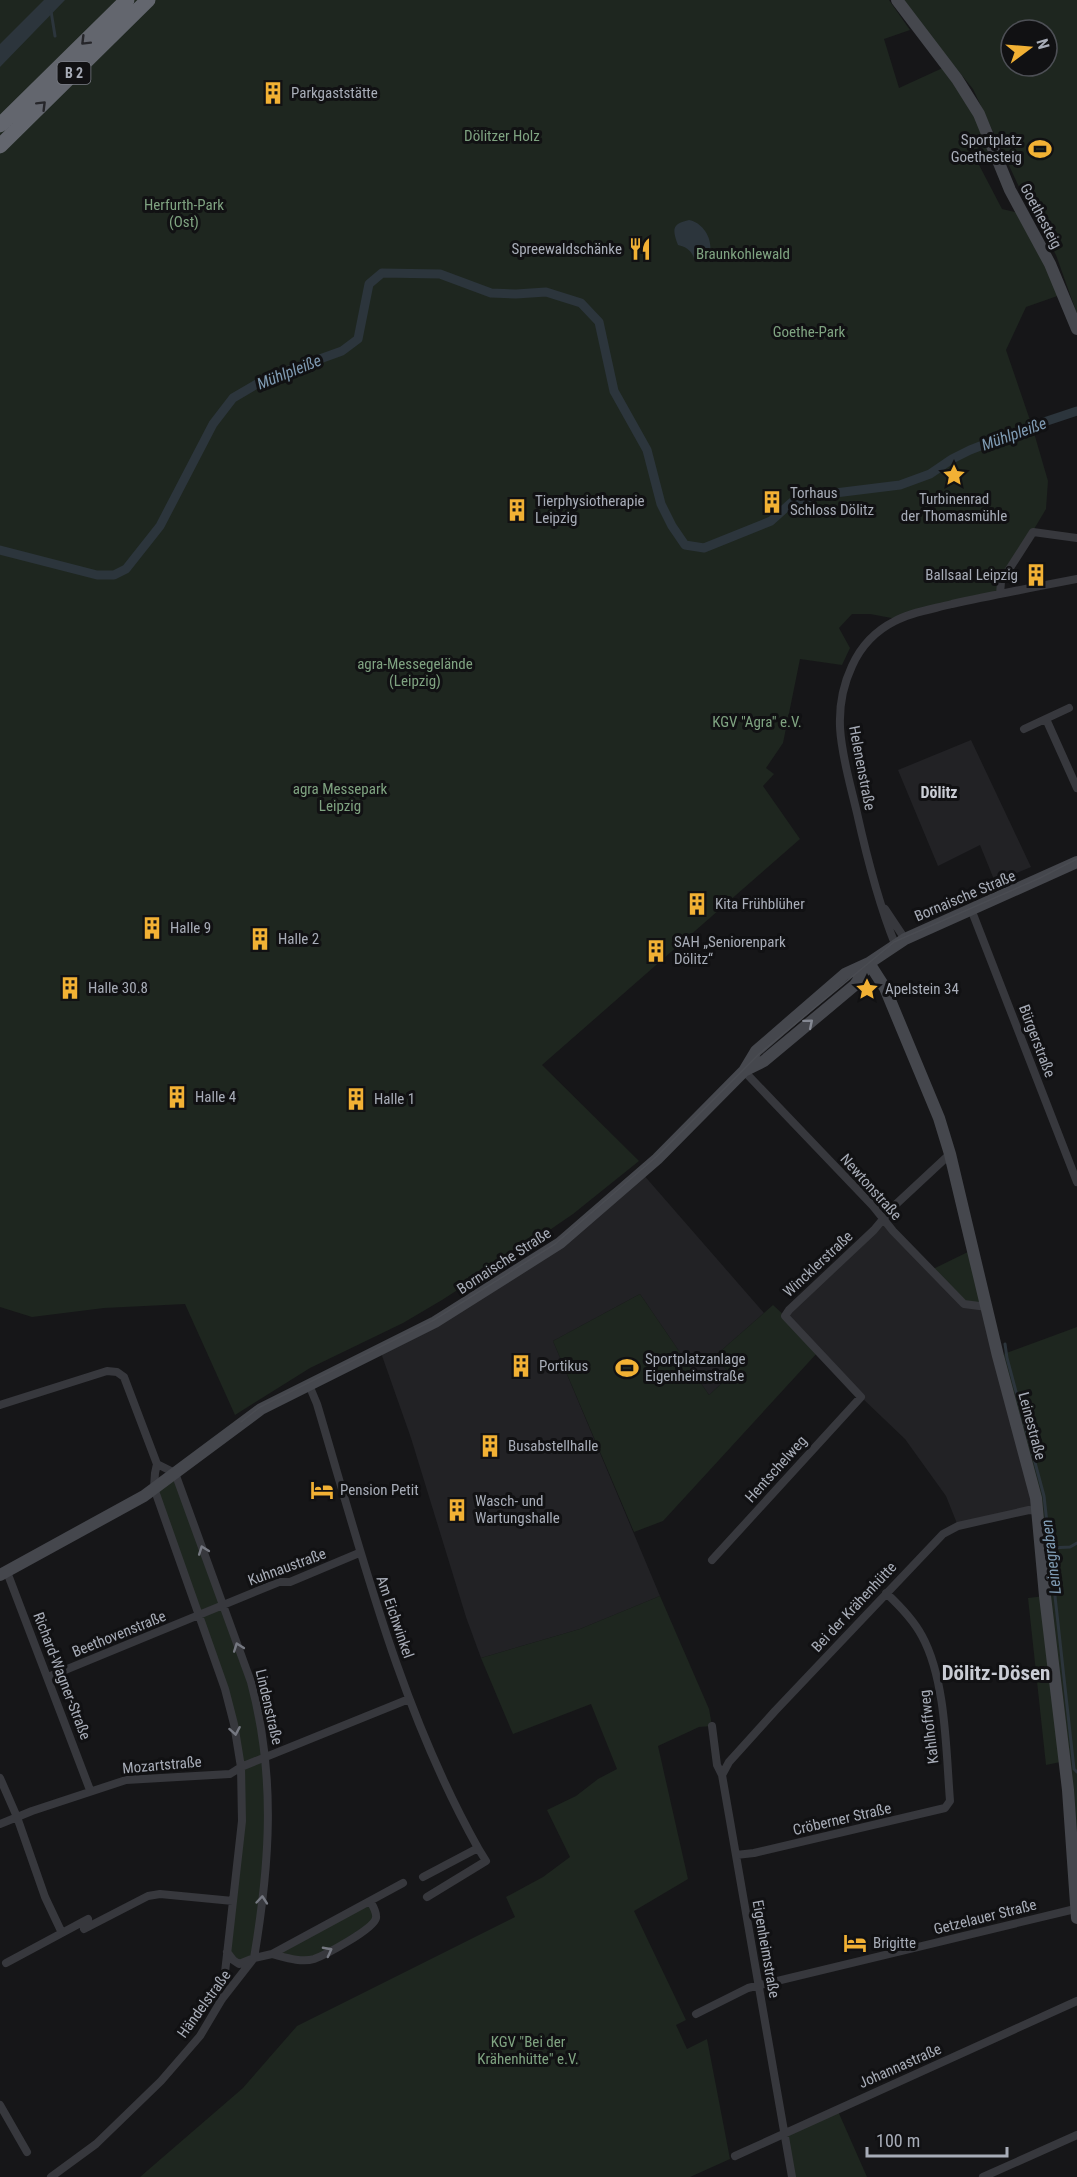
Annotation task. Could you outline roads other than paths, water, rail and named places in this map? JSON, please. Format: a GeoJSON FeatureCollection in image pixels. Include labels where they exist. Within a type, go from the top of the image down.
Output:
{"type":"FeatureCollection","features":[{"type":"Feature","properties":{"kind":"highway","name":"B 2"},"geometry":{"type":"LineString","coordinates":[[0,125],[127,0]]}},
{"type":"Feature","properties":{"kind":"highway","name":"B 2"},"geometry":{"type":"LineString","coordinates":[[0,146],[148,0]]}},
{"type":"Feature","properties":{"kind":"main road","name":"Goethesteig"},"geometry":{"type":"LineString","coordinates":[[897,0],[957,79],[979,114],[1010,190],[1050,264],[1077,329]]}},
{"type":"Feature","properties":{"kind":"main road","name":"Bornaische Straße"},"geometry":{"type":"LineString","coordinates":[[4,1574],[111,1515],[154,1488],[261,1409],[428,1326],[556,1246],[657,1159],[744,1071],[756,1051],[845,974],[869,963],[900,941],[1077,862]]}},
{"type":"Feature","properties":{"kind":"main road","name":"Leinestraße"},"geometry":{"type":"LineString","coordinates":[[869,963],[885,988],[939,1118],[950,1154],[1038,1511],[1045,1596],[1074,1853],[1076,1914]]}},
{"type":"Feature","properties":{"kind":"street"},"geometry":{"type":"LineString","coordinates":[[1077,538],[1033,532],[1001,582],[1000,594],[1077,579]]}},
{"type":"Feature","properties":{"kind":"street","name":"Helenenstraße"},"geometry":{"type":"LineString","coordinates":[[900,941],[880,904],[859,824],[841,741],[839,720],[844,682],[858,652],[881,629],[897,619],[1000,594]]}},
{"type":"Feature","properties":{"kind":"street"},"geometry":{"type":"LineString","coordinates":[[1024,729],[1069,708]]}},
{"type":"Feature","properties":{"kind":"street"},"geometry":{"type":"LineString","coordinates":[[1046,719],[1077,788]]}},
{"type":"Feature","properties":{"kind":"street","name":"Bürgerstraße"},"geometry":{"type":"LineString","coordinates":[[972,909],[1077,1182]]}},
{"type":"Feature","properties":{"kind":"street","name":"Newtonstraße"},"geometry":{"type":"LineString","coordinates":[[744,1071],[964,1304],[987,1307]]}},
{"type":"Feature","properties":{"kind":"street","name":"Wincklerstraße"},"geometry":{"type":"LineString","coordinates":[[861,1396],[785,1316],[874,1230],[893,1207],[950,1154]]}},
{"type":"Feature","properties":{"kind":"street"},"geometry":{"type":"LineString","coordinates":[[0,1405],[107,1371],[117,1372],[124,1377],[157,1464],[154,1488],[225,1689],[241,1767],[242,1821],[222,1999]]}},
{"type":"Feature","properties":{"kind":"street","name":"Am Eichwinkel"},"geometry":{"type":"LineString","coordinates":[[309,1385],[317,1404],[379,1617],[428,1744],[478,1848]]}},
{"type":"Feature","properties":{"kind":"street","name":"Hentschelweg"},"geometry":{"type":"LineString","coordinates":[[712,1560],[861,1396]]}},
{"type":"Feature","properties":{"kind":"street"},"geometry":{"type":"LineString","coordinates":[[157,1464],[175,1473]]}},
{"type":"Feature","properties":{"kind":"street","name":"Lindenstraße"},"geometry":{"type":"LineString","coordinates":[[175,1473],[224,1605],[260,1714],[267,1757],[269,1807],[261,1915],[254,1958]]}},
{"type":"Feature","properties":{"kind":"street","name":"Bei der Krähenhütte"},"geometry":{"type":"LineString","coordinates":[[722,1775],[729,1762],[935,1540],[951,1529],[1029,1510],[1038,1511]]}},
{"type":"Feature","properties":{"kind":"street","name":"Kuhnaustraße"},"geometry":{"type":"LineString","coordinates":[[200,1615],[279,1582],[290,1582],[359,1553]]}},
{"type":"Feature","properties":{"kind":"street","name":"Richard-Wagner-Straße"},"geometry":{"type":"LineString","coordinates":[[4,1574],[48,1677],[90,1790]]}},
{"type":"Feature","properties":{"kind":"street","name":"Kahlhoffweg"},"geometry":{"type":"LineString","coordinates":[[886,1593],[911,1619],[922,1635],[934,1665],[950,1801]]}},
{"type":"Feature","properties":{"kind":"street","name":"Beethovenstraße"},"geometry":{"type":"LineString","coordinates":[[48,1677],[200,1615]]}},
{"type":"Feature","properties":{"kind":"street","name":"Mozartstraße"},"geometry":{"type":"LineString","coordinates":[[0,1824],[90,1790],[126,1780],[230,1774],[241,1767],[410,1699]]}},
{"type":"Feature","properties":{"kind":"street","name":"Eigenheimstraße"},"geometry":{"type":"LineString","coordinates":[[712,1726],[717,1765],[722,1775],[792,2177]]}},
{"type":"Feature","properties":{"kind":"street"},"geometry":{"type":"LineString","coordinates":[[0,1778],[17,1817],[31,1861],[62,1933]]}},
{"type":"Feature","properties":{"kind":"street","name":"Cröberner Straße"},"geometry":{"type":"LineString","coordinates":[[736,1855],[754,1853],[914,1816],[945,1808],[950,1801]]}},
{"type":"Feature","properties":{"kind":"street"},"geometry":{"type":"LineString","coordinates":[[423,1877],[478,1848],[486,1861],[427,1897]]}},
{"type":"Feature","properties":{"kind":"street"},"geometry":{"type":"LineString","coordinates":[[227,1952],[239,1964],[272,1954],[403,1883]]}},
{"type":"Feature","properties":{"kind":"street"},"geometry":{"type":"LineString","coordinates":[[84,1929],[148,1896],[160,1894],[233,1901]]}},
{"type":"Feature","properties":{"kind":"street"},"geometry":{"type":"LineString","coordinates":[[272,1954],[302,1960],[314,1959],[372,1926],[376,1915],[370,1901]]}},
{"type":"Feature","properties":{"kind":"street","name":"Getzelauer Straße"},"geometry":{"type":"LineString","coordinates":[[696,2014],[748,1988],[1076,1914]]}},
{"type":"Feature","properties":{"kind":"street"},"geometry":{"type":"LineString","coordinates":[[6,1963],[88,1919]]}},
{"type":"Feature","properties":{"kind":"street","name":"Händelstraße"},"geometry":{"type":"LineString","coordinates":[[51,2177],[96,2144],[161,2081],[200,2036],[222,1999],[254,1958]]}},
{"type":"Feature","properties":{"kind":"street","name":"Johannastraße"},"geometry":{"type":"LineString","coordinates":[[735,2156],[1077,2001]]}},
{"type":"Feature","properties":{"kind":"street"},"geometry":{"type":"LineString","coordinates":[[0,2105],[27,2152]]}},
{"type":"Feature","properties":{"kind":"street"},"geometry":{"type":"LineString","coordinates":[[983,2177],[1077,2135]]}},
{"type":"Feature","properties":{"kind":"waterway"},"geometry":{"type":"LineString","coordinates":[[51,11],[55,36]]}},
{"type":"Feature","properties":{"kind":"waterway","name":"Mühlpleiße"},"geometry":{"type":"LineString","coordinates":[[0,550],[97,575],[114,575],[126,569],[160,526],[213,424],[233,398],[267,378],[342,351],[358,339],[369,284],[382,273],[440,274],[491,293],[546,292],[581,303],[599,322],[614,391],[647,450],[661,504],[685,545],[704,548],[771,521],[792,502],[819,495],[900,485],[930,474],[970,450],[1077,411]]}},
{"type":"Feature","properties":{"kind":"waterway","name":"Leinegraben"},"geometry":{"type":"LineString","coordinates":[[1005,1344],[1044,1496],[1074,1769],[1077,1772]]}},
{"type":"Feature","properties":{"kind":"waterway"},"geometry":{"type":"LineString","coordinates":[[1050,1548],[1070,1547],[1077,1543]]}},
{"type":"Feature","properties":{"kind":"tram line"},"geometry":{"type":"LineString","coordinates":[[241,1422],[260,1407],[434,1320],[555,1244],[656,1157],[759,1054],[894,942],[1040,878],[1077,859]]}},
{"type":"Feature","properties":{"kind":"place","name":"Parkgaststätte"},"geometry":{"type":"Point","coordinates":[273,93]}},
{"type":"Feature","properties":{"kind":"place","name":"Sportplatz Goethesteig"},"geometry":{"type":"Point","coordinates":[1040,149]}},
{"type":"Feature","properties":{"kind":"place","name":"Spreewaldschänke"},"geometry":{"type":"Point","coordinates":[640,249]}},
{"type":"Feature","properties":{"kind":"place","name":"Turbinenrad der Thomasmühle"},"geometry":{"type":"Point","coordinates":[954,475]}},
{"type":"Feature","properties":{"kind":"place","name":"Torhaus Schloss Dölitz"},"geometry":{"type":"Point","coordinates":[772,502]}},
{"type":"Feature","properties":{"kind":"place","name":"Tierphysiotherapie Leipzig"},"geometry":{"type":"Point","coordinates":[517,510]}},
{"type":"Feature","properties":{"kind":"place","name":"Ballsaal Leipzig"},"geometry":{"type":"Point","coordinates":[1036,575]}},
{"type":"Feature","properties":{"kind":"place","name":"Kita Frühblüher"},"geometry":{"type":"Point","coordinates":[697,904]}},
{"type":"Feature","properties":{"kind":"place","name":"Halle 9"},"geometry":{"type":"Point","coordinates":[152,928]}},
{"type":"Feature","properties":{"kind":"place","name":"Halle 2"},"geometry":{"type":"Point","coordinates":[260,939]}},
{"type":"Feature","properties":{"kind":"place","name":"SAH „Seniorenpark Dölitz“"},"geometry":{"type":"Point","coordinates":[656,951]}},
{"type":"Feature","properties":{"kind":"place","name":"Halle 30.8"},"geometry":{"type":"Point","coordinates":[70,988]}},
{"type":"Feature","properties":{"kind":"place","name":"Apelstein 34"},"geometry":{"type":"Point","coordinates":[867,989]}},
{"type":"Feature","properties":{"kind":"place","name":"Halle 4"},"geometry":{"type":"Point","coordinates":[177,1097]}},
{"type":"Feature","properties":{"kind":"place","name":"Halle 1"},"geometry":{"type":"Point","coordinates":[356,1099]}},
{"type":"Feature","properties":{"kind":"place","name":"Portikus"},"geometry":{"type":"Point","coordinates":[521,1366]}},
{"type":"Feature","properties":{"kind":"place","name":"Sportplatzanlage Eigenheimstraße"},"geometry":{"type":"Point","coordinates":[627,1368]}},
{"type":"Feature","properties":{"kind":"place","name":"Busabstellhalle"},"geometry":{"type":"Point","coordinates":[490,1446]}},
{"type":"Feature","properties":{"kind":"place","name":"Pension Petit"},"geometry":{"type":"Point","coordinates":[322,1490]}},
{"type":"Feature","properties":{"kind":"place","name":"Wasch- und Wartungshalle"},"geometry":{"type":"Point","coordinates":[457,1510]}},
{"type":"Feature","properties":{"kind":"place","name":"Brigitte"},"geometry":{"type":"Point","coordinates":[855,1943]}},
{"type":"Feature","properties":{"kind":"district","name":"Dölitz"},"geometry":{"type":"Point","coordinates":[939,792]}},
{"type":"Feature","properties":{"kind":"district","name":"Dölitz-Dösen"},"geometry":{"type":"Point","coordinates":[996,1673]}},
{"type":"Feature","properties":{"kind":"park label","name":"Dölitzer Holz"},"geometry":{"type":"Point","coordinates":[502,136]}},
{"type":"Feature","properties":{"kind":"park label","name":"Herfurth-Park (Ost)"},"geometry":{"type":"Point","coordinates":[184,214]}},
{"type":"Feature","properties":{"kind":"park label","name":"Braunkohlewald"},"geometry":{"type":"Point","coordinates":[743,254]}},
{"type":"Feature","properties":{"kind":"park label","name":"Goethe-Park"},"geometry":{"type":"Point","coordinates":[809,332]}},
{"type":"Feature","properties":{"kind":"park label","name":"agra-Messegelände (Leipzig)"},"geometry":{"type":"Point","coordinates":[415,672]}},
{"type":"Feature","properties":{"kind":"park label","name":"KGV \"Agra\" e.V."},"geometry":{"type":"Point","coordinates":[757,722]}},
{"type":"Feature","properties":{"kind":"park label","name":"agra Messepark Leipzig"},"geometry":{"type":"Point","coordinates":[340,798]}},
{"type":"Feature","properties":{"kind":"park label","name":"KGV \"Bei der Krähenhütte\" e.V."},"geometry":{"type":"Point","coordinates":[528,2050]}}]}
